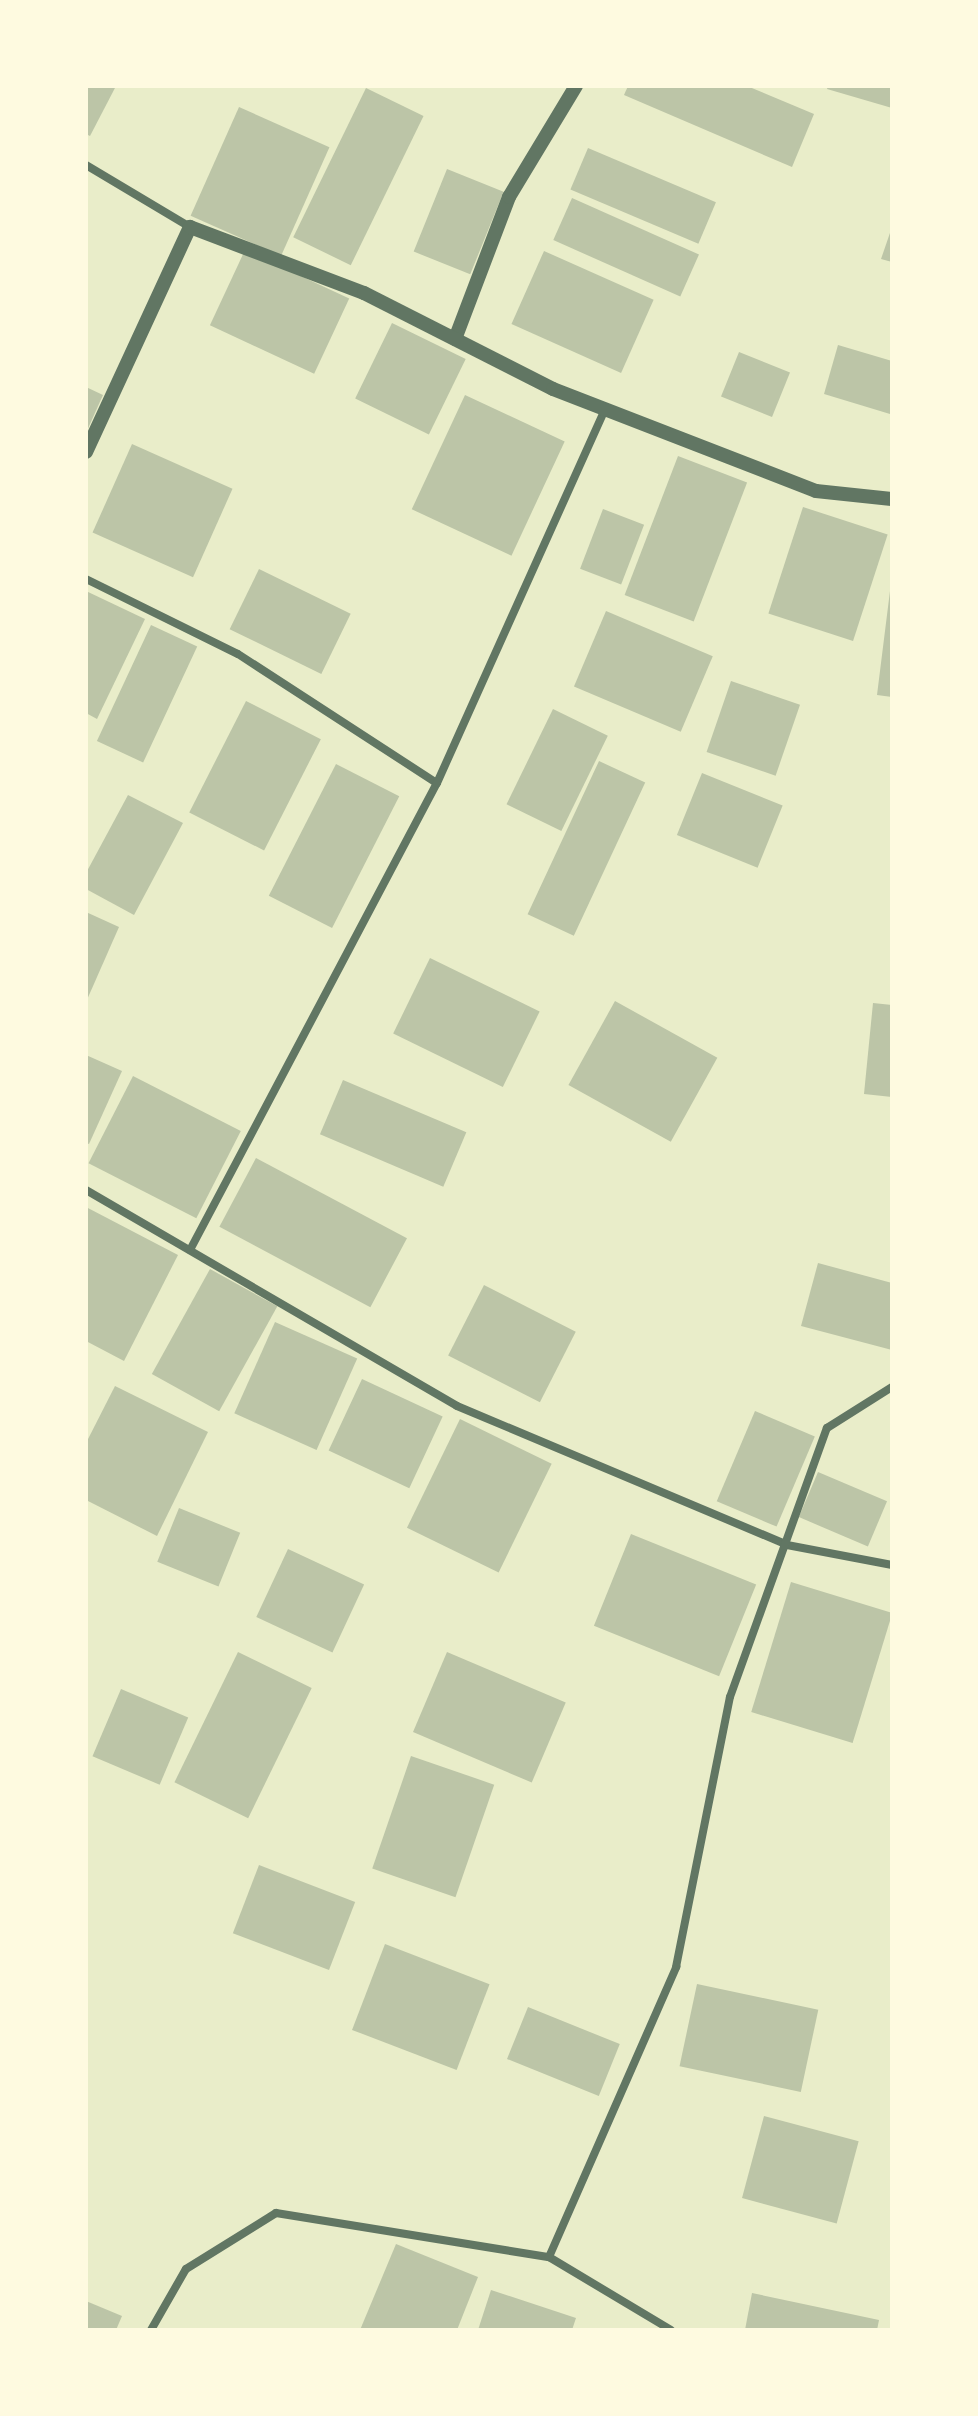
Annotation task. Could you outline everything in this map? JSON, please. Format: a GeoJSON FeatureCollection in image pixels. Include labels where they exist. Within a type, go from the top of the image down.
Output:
{"type":"FeatureCollection","features":[{"type":"Feature","properties":{"kind":"street"},"geometry":{"type":"LineString","coordinates":[[455,339],[509,197],[576,86]]}},
{"type":"Feature","properties":{"kind":"street"},"geometry":{"type":"LineString","coordinates":[[86,165],[190,227],[364,293],[605,409],[816,491],[892,499]]}},
{"type":"Feature","properties":{"kind":"street"},"geometry":{"type":"LineString","coordinates":[[86,452],[190,227]]}},
{"type":"Feature","properties":{"kind":"street"},"geometry":{"type":"LineString","coordinates":[[190,1250],[437,783],[605,409]]}},
{"type":"Feature","properties":{"kind":"street"},"geometry":{"type":"LineString","coordinates":[[86,579],[238,654],[437,783]]}},
{"type":"Feature","properties":{"kind":"street"},"geometry":{"type":"LineString","coordinates":[[86,1190],[457,1406],[787,1545],[892,1565]]}},
{"type":"Feature","properties":{"kind":"street"},"geometry":{"type":"LineString","coordinates":[[549,2257],[676,1967],[730,1697],[827,1428],[892,1387]]}},
{"type":"Feature","properties":{"kind":"street"},"geometry":{"type":"LineString","coordinates":[[151,2330],[186,2269],[276,2213],[549,2257],[671,2330]]}},
{"type":"Feature","properties":{"kind":"building"},"geometry":{"type":"Polygon","coordinates":[[[86,86],[116,86],[90,136],[86,134],[86,86]]]}},
{"type":"Feature","properties":{"kind":"building"},"geometry":{"type":"Polygon","coordinates":[[[628,86],[747,86],[814,114],[792,167],[624,95],[628,86]]]}},
{"type":"Feature","properties":{"kind":"building"},"geometry":{"type":"Polygon","coordinates":[[[828,86],[892,86],[892,108],[827,89],[828,86]]]}},
{"type":"Feature","properties":{"kind":"building"},"geometry":{"type":"Polygon","coordinates":[[[366,88],[424,116],[351,265],[293,237],[366,88]]]}},
{"type":"Feature","properties":{"kind":"building"},"geometry":{"type":"Polygon","coordinates":[[[239,107],[329,147],[281,256],[191,216],[239,107]]]}},
{"type":"Feature","properties":{"kind":"building"},"geometry":{"type":"Polygon","coordinates":[[[588,148],[716,202],[698,244],[570,189],[588,148]]]}},
{"type":"Feature","properties":{"kind":"building"},"geometry":{"type":"Polygon","coordinates":[[[447,169],[504,192],[470,274],[414,252],[447,169]]]}},
{"type":"Feature","properties":{"kind":"building"},"geometry":{"type":"Polygon","coordinates":[[[572,198],[699,255],[680,297],[553,240],[572,198]]]}},
{"type":"Feature","properties":{"kind":"building"},"geometry":{"type":"Polygon","coordinates":[[[892,227],[892,262],[881,259],[892,227]]]}},
{"type":"Feature","properties":{"kind":"building"},"geometry":{"type":"Polygon","coordinates":[[[245,250],[349,299],[314,374],[210,325],[245,250]]]}},
{"type":"Feature","properties":{"kind":"building"},"geometry":{"type":"Polygon","coordinates":[[[544,251],[654,300],[621,373],[511,324],[544,251]]]}},
{"type":"Feature","properties":{"kind":"building"},"geometry":{"type":"Polygon","coordinates":[[[392,323],[466,359],[429,434],[355,398],[392,323]]]}},
{"type":"Feature","properties":{"kind":"building"},"geometry":{"type":"Polygon","coordinates":[[[838,345],[892,361],[890,414],[824,394],[838,345]]]}},
{"type":"Feature","properties":{"kind":"building"},"geometry":{"type":"Polygon","coordinates":[[[739,352],[790,373],[772,417],[721,397],[739,352]]]}},
{"type":"Feature","properties":{"kind":"building"},"geometry":{"type":"Polygon","coordinates":[[[86,387],[103,395],[86,433],[86,387]]]}},
{"type":"Feature","properties":{"kind":"building"},"geometry":{"type":"Polygon","coordinates":[[[465,395],[565,441],[511,556],[412,509],[465,395]]]}},
{"type":"Feature","properties":{"kind":"building"},"geometry":{"type":"Polygon","coordinates":[[[132,444],[232,489],[193,577],[93,533],[132,444]]]}},
{"type":"Feature","properties":{"kind":"building"},"geometry":{"type":"Polygon","coordinates":[[[678,456],[747,483],[694,622],[625,595],[678,456]]]}},
{"type":"Feature","properties":{"kind":"building"},"geometry":{"type":"Polygon","coordinates":[[[803,507],[888,535],[853,641],[768,614],[803,507]]]}},
{"type":"Feature","properties":{"kind":"building"},"geometry":{"type":"Polygon","coordinates":[[[603,509],[644,525],[621,585],[580,569],[603,509]]]}},
{"type":"Feature","properties":{"kind":"building"},"geometry":{"type":"Polygon","coordinates":[[[259,569],[351,614],[321,674],[230,629],[259,569]]]}},
{"type":"Feature","properties":{"kind":"building"},"geometry":{"type":"Polygon","coordinates":[[[86,591],[145,619],[97,719],[86,713],[86,591]]]}},
{"type":"Feature","properties":{"kind":"building"},"geometry":{"type":"Polygon","coordinates":[[[892,591],[892,697],[877,695],[892,591]]]}},
{"type":"Feature","properties":{"kind":"building"},"geometry":{"type":"Polygon","coordinates":[[[606,611],[713,656],[681,732],[574,686],[606,611]]]}},
{"type":"Feature","properties":{"kind":"building"},"geometry":{"type":"Polygon","coordinates":[[[151,625],[197,647],[143,763],[97,741],[151,625]]]}},
{"type":"Feature","properties":{"kind":"building"},"geometry":{"type":"Polygon","coordinates":[[[731,681],[800,705],[776,776],[707,752],[731,681]]]}},
{"type":"Feature","properties":{"kind":"building"},"geometry":{"type":"Polygon","coordinates":[[[246,701],[321,739],[264,851],[189,812],[246,701]]]}},
{"type":"Feature","properties":{"kind":"building"},"geometry":{"type":"Polygon","coordinates":[[[553,709],[608,736],[561,831],[507,804],[553,709]]]}},
{"type":"Feature","properties":{"kind":"building"},"geometry":{"type":"Polygon","coordinates":[[[599,761],[645,783],[574,936],[528,914],[599,761]]]}},
{"type":"Feature","properties":{"kind":"building"},"geometry":{"type":"Polygon","coordinates":[[[336,764],[399,796],[332,928],[269,896],[336,764]]]}},
{"type":"Feature","properties":{"kind":"building"},"geometry":{"type":"Polygon","coordinates":[[[702,773],[783,806],[758,868],[677,835],[702,773]]]}},
{"type":"Feature","properties":{"kind":"building"},"geometry":{"type":"Polygon","coordinates":[[[128,795],[183,823],[134,915],[86,889],[86,873],[128,795]]]}},
{"type":"Feature","properties":{"kind":"building"},"geometry":{"type":"Polygon","coordinates":[[[86,912],[119,927],[86,1002],[86,912]]]}},
{"type":"Feature","properties":{"kind":"building"},"geometry":{"type":"Polygon","coordinates":[[[430,958],[540,1011],[503,1087],[393,1033],[430,958]]]}},
{"type":"Feature","properties":{"kind":"building"},"geometry":{"type":"Polygon","coordinates":[[[615,1001],[717,1058],[671,1142],[568,1085],[615,1001]]]}},
{"type":"Feature","properties":{"kind":"building"},"geometry":{"type":"Polygon","coordinates":[[[873,1003],[892,1005],[892,1097],[864,1094],[873,1003]]]}},
{"type":"Feature","properties":{"kind":"building"},"geometry":{"type":"Polygon","coordinates":[[[86,1055],[122,1071],[89,1144],[86,1143],[86,1055]]]}},
{"type":"Feature","properties":{"kind":"building"},"geometry":{"type":"Polygon","coordinates":[[[133,1076],[241,1131],[196,1218],[89,1163],[133,1076]]]}},
{"type":"Feature","properties":{"kind":"building"},"geometry":{"type":"Polygon","coordinates":[[[343,1080],[466,1132],[443,1187],[320,1134],[343,1080]]]}},
{"type":"Feature","properties":{"kind":"building"},"geometry":{"type":"Polygon","coordinates":[[[256,1158],[407,1238],[370,1307],[219,1227],[256,1158]]]}},
{"type":"Feature","properties":{"kind":"building"},"geometry":{"type":"Polygon","coordinates":[[[86,1207],[178,1255],[124,1361],[86,1341],[86,1207]]]}},
{"type":"Feature","properties":{"kind":"building"},"geometry":{"type":"Polygon","coordinates":[[[818,1263],[892,1283],[892,1350],[801,1326],[818,1263]]]}},
{"type":"Feature","properties":{"kind":"building"},"geometry":{"type":"Polygon","coordinates":[[[210,1269],[277,1306],[219,1411],[152,1374],[210,1269]]]}},
{"type":"Feature","properties":{"kind":"building"},"geometry":{"type":"Polygon","coordinates":[[[484,1285],[576,1332],[540,1402],[448,1355],[484,1285]]]}},
{"type":"Feature","properties":{"kind":"building"},"geometry":{"type":"Polygon","coordinates":[[[275,1322],[357,1359],[317,1450],[234,1413],[275,1322]]]}},
{"type":"Feature","properties":{"kind":"building"},"geometry":{"type":"Polygon","coordinates":[[[362,1379],[443,1417],[409,1488],[329,1451],[362,1379]]]}},
{"type":"Feature","properties":{"kind":"building"},"geometry":{"type":"Polygon","coordinates":[[[115,1386],[208,1432],[157,1536],[86,1500],[86,1443],[115,1386]]]}},
{"type":"Feature","properties":{"kind":"building"},"geometry":{"type":"Polygon","coordinates":[[[755,1411],[815,1436],[777,1527],[717,1501],[755,1411]]]}},
{"type":"Feature","properties":{"kind":"building"},"geometry":{"type":"Polygon","coordinates":[[[460,1419],[552,1464],[499,1572],[407,1528],[460,1419]]]}},
{"type":"Feature","properties":{"kind":"building"},"geometry":{"type":"Polygon","coordinates":[[[818,1472],[887,1501],[868,1546],[799,1517],[818,1472]]]}},
{"type":"Feature","properties":{"kind":"building"},"geometry":{"type":"Polygon","coordinates":[[[179,1508],[240,1533],[218,1587],[157,1562],[179,1508]]]}},
{"type":"Feature","properties":{"kind":"building"},"geometry":{"type":"Polygon","coordinates":[[[631,1534],[756,1585],[719,1676],[594,1626],[631,1534]]]}},
{"type":"Feature","properties":{"kind":"building"},"geometry":{"type":"Polygon","coordinates":[[[288,1549],[364,1584],[332,1652],[256,1617],[288,1549]]]}},
{"type":"Feature","properties":{"kind":"building"},"geometry":{"type":"Polygon","coordinates":[[[791,1582],[892,1613],[853,1743],[751,1712],[791,1582]]]}},
{"type":"Feature","properties":{"kind":"building"},"geometry":{"type":"Polygon","coordinates":[[[238,1652],[312,1688],[248,1818],[174,1782],[238,1652]]]}},
{"type":"Feature","properties":{"kind":"building"},"geometry":{"type":"Polygon","coordinates":[[[447,1652],[566,1702],[532,1782],[413,1732],[447,1652]]]}},
{"type":"Feature","properties":{"kind":"building"},"geometry":{"type":"Polygon","coordinates":[[[121,1689],[188,1718],[160,1785],[92,1756],[121,1689]]]}},
{"type":"Feature","properties":{"kind":"building"},"geometry":{"type":"Polygon","coordinates":[[[411,1756],[494,1785],[455,1897],[372,1869],[411,1756]]]}},
{"type":"Feature","properties":{"kind":"building"},"geometry":{"type":"Polygon","coordinates":[[[259,1865],[355,1902],[329,1970],[233,1933],[259,1865]]]}},
{"type":"Feature","properties":{"kind":"building"},"geometry":{"type":"Polygon","coordinates":[[[385,1944],[490,1984],[457,2070],[352,2030],[385,1944]]]}},
{"type":"Feature","properties":{"kind":"building"},"geometry":{"type":"Polygon","coordinates":[[[697,1984],[818,2010],[801,2092],[680,2066],[697,1984]]]}},
{"type":"Feature","properties":{"kind":"building"},"geometry":{"type":"Polygon","coordinates":[[[528,2007],[620,2044],[599,2096],[507,2059],[528,2007]]]}},
{"type":"Feature","properties":{"kind":"building"},"geometry":{"type":"Polygon","coordinates":[[[764,2116],[859,2141],[837,2223],[742,2198],[764,2116]]]}},
{"type":"Feature","properties":{"kind":"building"},"geometry":{"type":"Polygon","coordinates":[[[396,2244],[478,2277],[457,2330],[360,2330],[396,2244]]]}},
{"type":"Feature","properties":{"kind":"building"},"geometry":{"type":"Polygon","coordinates":[[[491,2290],[576,2318],[572,2330],[478,2330],[491,2290]]]}},
{"type":"Feature","properties":{"kind":"building"},"geometry":{"type":"Polygon","coordinates":[[[752,2293],[879,2320],[877,2330],[745,2330],[752,2293]]]}},
{"type":"Feature","properties":{"kind":"building"},"geometry":{"type":"Polygon","coordinates":[[[86,2301],[122,2316],[116,2330],[86,2330],[86,2301]]]}}]}
